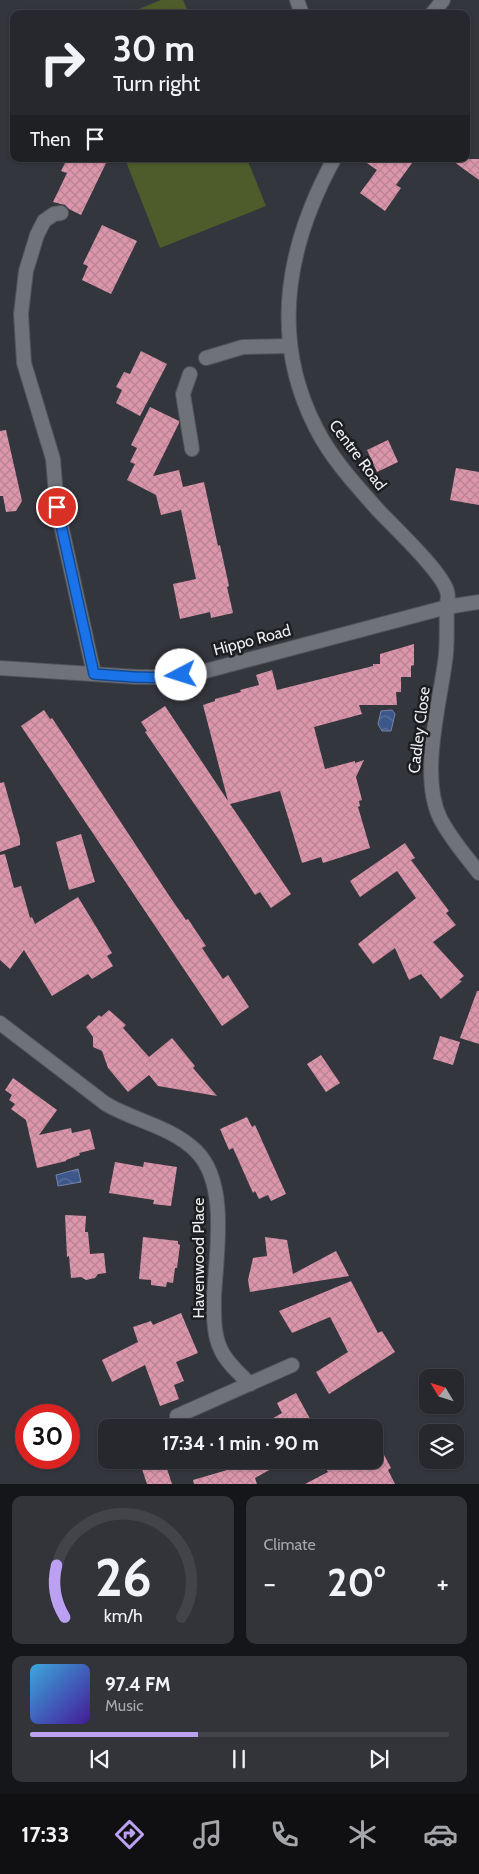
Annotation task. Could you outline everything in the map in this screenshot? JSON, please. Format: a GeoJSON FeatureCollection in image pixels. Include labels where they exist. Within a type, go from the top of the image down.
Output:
{"type":"FeatureCollection","features":[{"type":"Feature","properties":{"kind":"street"},"geometry":{"type":"LineString","coordinates":[[435,10],[443,0]]}},
{"type":"Feature","properties":{"kind":"street","name":"Centre Road"},"geometry":{"type":"LineString","coordinates":[[332,162],[306,221],[293,269],[287,307],[289,346],[299,390],[316,428],[332,454],[359,488],[439,576],[448,593],[447,607]]}},
{"type":"Feature","properties":{"kind":"street"},"geometry":{"type":"LineString","coordinates":[[61,213],[54,214],[44,221],[37,235],[26,271],[21,300],[24,363],[53,459],[57,507],[94,674]]}},
{"type":"Feature","properties":{"kind":"street"},"geometry":{"type":"LineString","coordinates":[[206,358],[243,347],[289,346]]}},
{"type":"Feature","properties":{"kind":"street"},"geometry":{"type":"LineString","coordinates":[[190,374],[182,394],[192,449]]}},
{"type":"Feature","properties":{"kind":"street","name":"Hippo Road"},"geometry":{"type":"LineString","coordinates":[[0,668],[168,677],[198,673],[447,607],[479,602]]}},
{"type":"Feature","properties":{"kind":"street","name":"Cadley Close"},"geometry":{"type":"LineString","coordinates":[[447,607],[448,647],[431,758],[432,792],[440,818],[449,834],[479,873]]}},
{"type":"Feature","properties":{"kind":"street","name":"Havenwood Place"},"geometry":{"type":"LineString","coordinates":[[0,1023],[106,1104],[124,1114],[184,1140],[198,1153],[210,1170],[216,1190],[218,1216],[214,1315],[216,1333],[221,1350],[233,1367],[250,1384]]}},
{"type":"Feature","properties":{"kind":"street"},"geometry":{"type":"LineString","coordinates":[[177,1416],[292,1365]]}},
{"type":"Feature","properties":{"kind":"green space"},"geometry":{"type":"Polygon","coordinates":[[[161,0],[183,0],[187,10],[137,10],[161,0]]]}},
{"type":"Feature","properties":{"kind":"green space"},"geometry":{"type":"Polygon","coordinates":[[[126,162],[248,162],[266,206],[160,248],[126,162]]]}},
{"type":"Feature","properties":{"kind":"water"},"geometry":{"type":"Polygon","coordinates":[[[392,710],[395,714],[391,731],[382,731],[378,724],[381,711],[392,710]]]}},
{"type":"Feature","properties":{"kind":"water"},"geometry":{"type":"Polygon","coordinates":[[[78,1169],[81,1182],[58,1186],[56,1175],[78,1169]]]}},
{"type":"Feature","properties":{"kind":"building"},"geometry":{"type":"Polygon","coordinates":[[[470,159],[479,159],[479,180],[454,162],[470,162],[470,159]]]}},
{"type":"Feature","properties":{"kind":"building"},"geometry":{"type":"Polygon","coordinates":[[[66,162],[107,162],[81,215],[65,205],[53,202],[67,173],[61,171],[66,162]]]}},
{"type":"Feature","properties":{"kind":"building"},"geometry":{"type":"Polygon","coordinates":[[[365,162],[413,162],[396,185],[401,188],[385,211],[360,193],[377,170],[365,162]]]}},
{"type":"Feature","properties":{"kind":"building"},"geometry":{"type":"Polygon","coordinates":[[[102,225],[137,241],[111,294],[82,280],[88,266],[83,264],[102,225]]]}},
{"type":"Feature","properties":{"kind":"building"},"geometry":{"type":"Polygon","coordinates":[[[141,351],[167,364],[140,416],[116,403],[122,390],[116,387],[124,372],[130,374],[141,351]]]}},
{"type":"Feature","properties":{"kind":"building"},"geometry":{"type":"Polygon","coordinates":[[[150,407],[179,421],[153,476],[179,470],[183,487],[204,482],[218,546],[220,545],[233,613],[211,618],[210,612],[180,619],[173,584],[196,579],[181,510],[161,515],[156,495],[127,480],[135,464],[130,462],[137,448],[131,445],[150,407]]]}},
{"type":"Feature","properties":{"kind":"building"},"geometry":{"type":"Polygon","coordinates":[[[6,430],[22,501],[16,511],[6,512],[3,496],[0,496],[0,431],[6,430]]]}},
{"type":"Feature","properties":{"kind":"building"},"geometry":{"type":"Polygon","coordinates":[[[388,440],[398,462],[377,472],[367,450],[388,440]]]}},
{"type":"Feature","properties":{"kind":"building"},"geometry":{"type":"Polygon","coordinates":[[[456,468],[479,472],[479,505],[450,500],[456,468]]]}},
{"type":"Feature","properties":{"kind":"building"},"geometry":{"type":"Polygon","coordinates":[[[414,644],[414,665],[411,666],[411,677],[401,677],[401,692],[396,692],[397,705],[359,705],[362,714],[314,727],[325,769],[364,760],[356,777],[362,800],[359,801],[360,806],[358,807],[370,848],[323,863],[321,857],[302,863],[280,791],[230,804],[291,894],[271,908],[260,892],[255,895],[145,732],[147,731],[141,722],[165,706],[228,801],[203,705],[215,701],[215,699],[241,692],[240,690],[259,685],[256,675],[272,670],[277,690],[373,666],[373,664],[380,664],[380,654],[414,644]]]}},
{"type":"Feature","properties":{"kind":"building"},"geometry":{"type":"Polygon","coordinates":[[[44,710],[50,719],[52,718],[170,897],[206,946],[202,948],[223,979],[228,975],[249,1007],[222,1026],[21,726],[44,710]]]}},
{"type":"Feature","properties":{"kind":"building"},"geometry":{"type":"Polygon","coordinates":[[[4,782],[20,845],[0,852],[0,783],[4,782]]]}},
{"type":"Feature","properties":{"kind":"building"},"geometry":{"type":"Polygon","coordinates":[[[81,834],[95,882],[69,890],[56,842],[81,834]]]}},
{"type":"Feature","properties":{"kind":"building"},"geometry":{"type":"Polygon","coordinates":[[[405,843],[415,858],[411,860],[449,911],[446,913],[456,925],[433,942],[464,976],[459,980],[462,981],[441,999],[421,974],[409,980],[395,948],[373,964],[358,944],[416,898],[397,871],[360,897],[350,881],[405,843]]]}},
{"type":"Feature","properties":{"kind":"building"},"geometry":{"type":"Polygon","coordinates":[[[5,854],[14,888],[21,886],[30,918],[32,917],[35,924],[78,897],[112,953],[107,956],[113,966],[92,979],[88,974],[52,996],[24,950],[10,969],[0,960],[0,855],[5,854]]]}},
{"type":"Feature","properties":{"kind":"building"},"geometry":{"type":"Polygon","coordinates":[[[477,991],[479,991],[479,1044],[460,1038],[477,991]]]}},
{"type":"Feature","properties":{"kind":"building"},"geometry":{"type":"Polygon","coordinates":[[[109,1010],[126,1025],[123,1028],[149,1057],[172,1038],[195,1066],[193,1068],[217,1096],[158,1086],[149,1075],[128,1092],[108,1068],[102,1051],[93,1047],[93,1037],[86,1027],[99,1015],[101,1017],[109,1010]]]}},
{"type":"Feature","properties":{"kind":"building"},"geometry":{"type":"Polygon","coordinates":[[[440,1036],[460,1042],[453,1065],[433,1059],[440,1036]]]}},
{"type":"Feature","properties":{"kind":"building"},"geometry":{"type":"Polygon","coordinates":[[[321,1055],[340,1083],[326,1092],[307,1064],[321,1055]]]}},
{"type":"Feature","properties":{"kind":"building"},"geometry":{"type":"Polygon","coordinates":[[[13,1078],[57,1110],[39,1135],[71,1128],[72,1133],[90,1129],[95,1149],[79,1153],[80,1155],[66,1161],[37,1168],[26,1120],[11,1109],[15,1104],[9,1100],[12,1095],[5,1090],[13,1078]]]}},
{"type":"Feature","properties":{"kind":"building"},"geometry":{"type":"Polygon","coordinates":[[[247,1117],[252,1127],[255,1125],[286,1194],[271,1201],[268,1195],[259,1199],[255,1191],[253,1193],[233,1148],[229,1150],[220,1129],[247,1117]]]}},
{"type":"Feature","properties":{"kind":"building"},"geometry":{"type":"Polygon","coordinates":[[[115,1162],[143,1167],[144,1162],[177,1167],[171,1206],[153,1204],[154,1200],[109,1193],[115,1162]]]}},
{"type":"Feature","properties":{"kind":"building"},"geometry":{"type":"Polygon","coordinates":[[[65,1215],[86,1216],[85,1232],[88,1232],[90,1254],[104,1253],[106,1273],[98,1274],[95,1278],[86,1280],[81,1277],[71,1278],[69,1256],[67,1257],[65,1215]]]}},
{"type":"Feature","properties":{"kind":"building"},"geometry":{"type":"Polygon","coordinates":[[[143,1237],[178,1241],[180,1245],[173,1283],[167,1282],[166,1287],[151,1285],[151,1280],[139,1279],[143,1237]]]}},
{"type":"Feature","properties":{"kind":"building"},"geometry":{"type":"Polygon","coordinates":[[[265,1237],[287,1240],[293,1274],[336,1251],[349,1276],[250,1292],[248,1280],[253,1258],[267,1256],[265,1237]]]}},
{"type":"Feature","properties":{"kind":"building"},"geometry":{"type":"Polygon","coordinates":[[[351,1281],[378,1333],[382,1331],[395,1352],[329,1394],[316,1372],[348,1352],[330,1317],[292,1333],[279,1311],[351,1281]]]}},
{"type":"Feature","properties":{"kind":"building"},"geometry":{"type":"Polygon","coordinates":[[[181,1313],[198,1353],[176,1362],[184,1381],[174,1385],[179,1399],[160,1406],[145,1365],[112,1382],[102,1360],[138,1342],[133,1327],[151,1321],[153,1325],[181,1313]]]}},
{"type":"Feature","properties":{"kind":"building"},"geometry":{"type":"Polygon","coordinates":[[[296,1393],[310,1419],[272,1419],[282,1413],[277,1403],[296,1393]]]}},
{"type":"Feature","properties":{"kind":"building"},"geometry":{"type":"Polygon","coordinates":[[[383,1453],[391,1468],[388,1470],[395,1484],[305,1484],[328,1472],[326,1469],[383,1469],[383,1453]]]}},
{"type":"Feature","properties":{"kind":"building"},"geometry":{"type":"Polygon","coordinates":[[[142,1469],[167,1469],[172,1484],[147,1484],[142,1469]]]}},
{"type":"Feature","properties":{"kind":"building"},"geometry":{"type":"Polygon","coordinates":[[[231,1469],[271,1469],[255,1478],[257,1484],[194,1484],[193,1480],[231,1469]]]}},
{"type":"Feature","properties":{"kind":"route"},"geometry":{"type":"LineString","coordinates":[[57,507],[94,674],[138,677],[181,675]]}}]}
